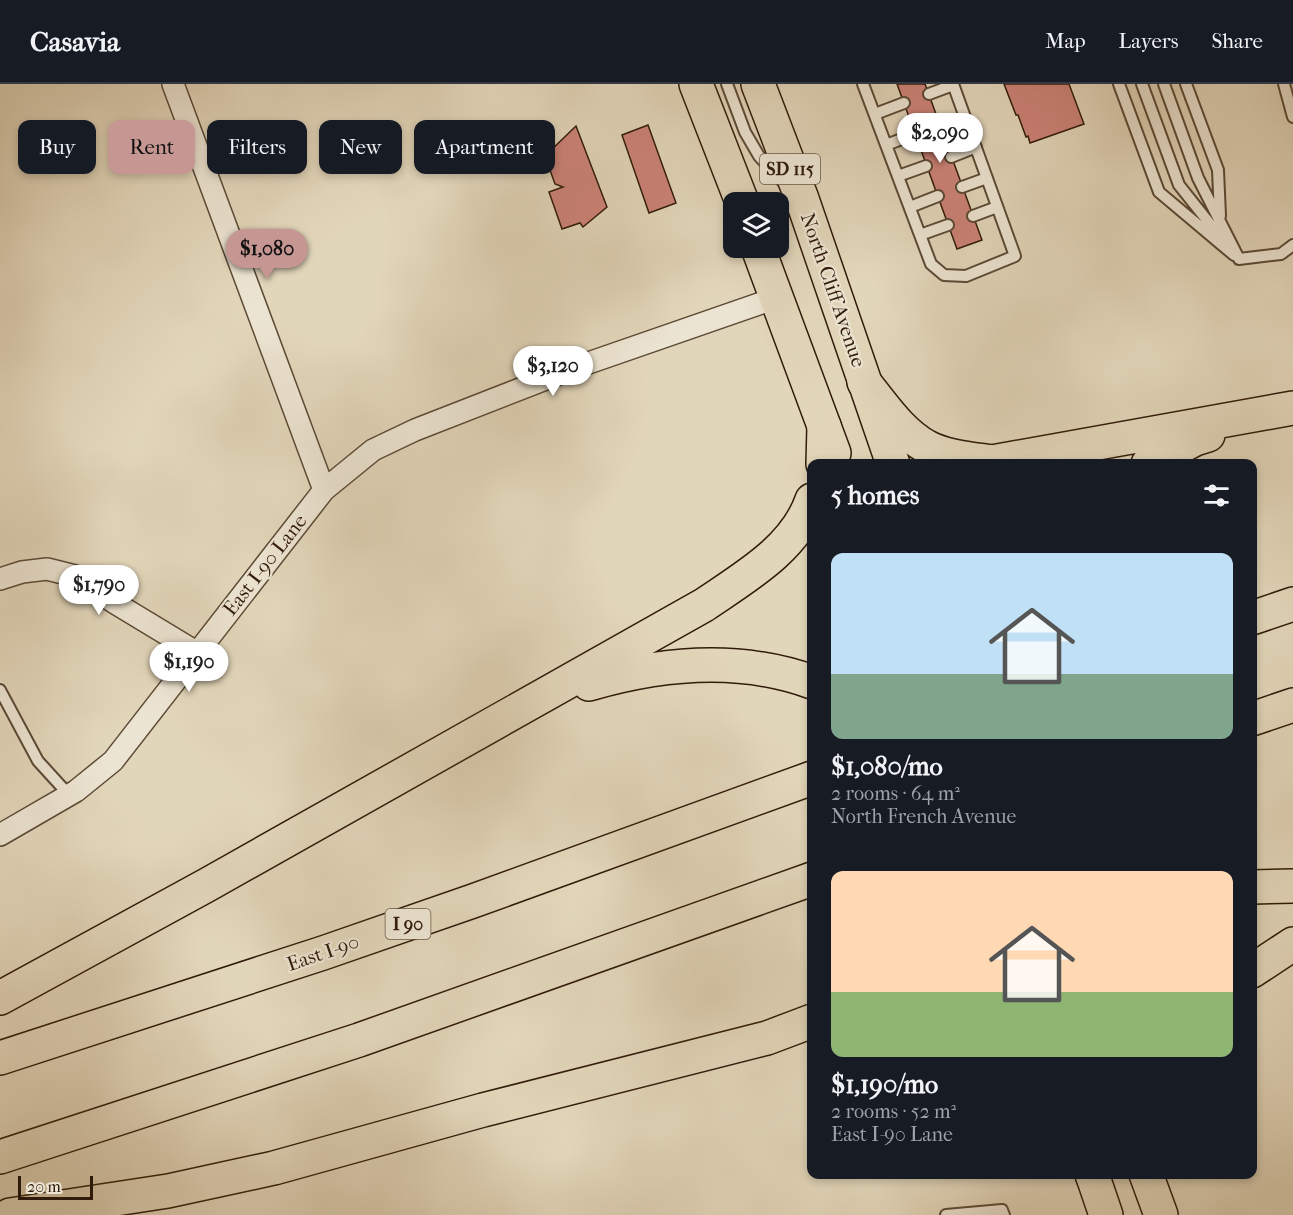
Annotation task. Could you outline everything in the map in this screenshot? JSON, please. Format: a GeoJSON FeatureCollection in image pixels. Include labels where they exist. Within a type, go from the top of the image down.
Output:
{"type":"FeatureCollection","features":[{"type":"Feature","properties":{"kind":"main road","name":"SD 115"},"geometry":{"type":"LineString","coordinates":[[696,84],[738,192]]}},
{"type":"Feature","properties":{"kind":"main road","name":"North Cliff Avenue"},"geometry":{"type":"LineString","coordinates":[[758,84],[802,199],[891,459]]}},
{"type":"Feature","properties":{"kind":"main road"},"geometry":{"type":"LineString","coordinates":[[762,258],[836,459]]}},
{"type":"Feature","properties":{"kind":"main road"},"geometry":{"type":"LineString","coordinates":[[864,382],[900,427],[928,447],[972,459]]}},
{"type":"Feature","properties":{"kind":"main road"},"geometry":{"type":"LineString","coordinates":[[1009,459],[1290,408]]}},
{"type":"Feature","properties":{"kind":"main road"},"geometry":{"type":"LineString","coordinates":[[1157,459],[1195,439],[1290,408]]}},
{"type":"Feature","properties":{"kind":"main road"},"geometry":{"type":"LineString","coordinates":[[823,459],[824,426]]}},
{"type":"Feature","properties":{"kind":"main road"},"geometry":{"type":"LineString","coordinates":[[0,998],[197,891],[704,605],[744,578],[782,548],[800,527],[807,511]]}},
{"type":"Feature","properties":{"kind":"main road"},"geometry":{"type":"LineString","coordinates":[[1257,616],[1293,604]]}},
{"type":"Feature","properties":{"kind":"main road"},"geometry":{"type":"LineString","coordinates":[[484,729],[590,684],[664,667],[732,666],[794,676],[807,680]]}},
{"type":"Feature","properties":{"kind":"main road"},"geometry":{"type":"LineString","coordinates":[[1257,717],[1293,705]]}},
{"type":"Feature","properties":{"kind":"main road","name":"East I-90"},"geometry":{"type":"LineString","coordinates":[[0,1058],[323,953],[807,780]]}},
{"type":"Feature","properties":{"kind":"main road"},"geometry":{"type":"LineString","coordinates":[[0,1157],[359,1040],[807,881]]}},
{"type":"Feature","properties":{"kind":"main road"},"geometry":{"type":"LineString","coordinates":[[1257,887],[1293,886]]}},
{"type":"Feature","properties":{"kind":"main road"},"geometry":{"type":"LineString","coordinates":[[1257,968],[1293,944]]}},
{"type":"Feature","properties":{"kind":"main road"},"geometry":{"type":"LineString","coordinates":[[10,1215],[168,1191],[253,1173],[602,1079],[767,1038],[807,1023]]}},
{"type":"Feature","properties":{"kind":"main road"},"geometry":{"type":"LineString","coordinates":[[602,1079],[807,1040]]}},
{"type":"Feature","properties":{"kind":"main road"},"geometry":{"type":"LineString","coordinates":[[1093,1179],[1106,1215]]}},
{"type":"Feature","properties":{"kind":"main road"},"geometry":{"type":"LineString","coordinates":[[1148,1179],[1161,1215]]}},
{"type":"Feature","properties":{"kind":"street"},"geometry":{"type":"LineString","coordinates":[[173,84],[324,490]]}},
{"type":"Feature","properties":{"kind":"street","name":"East I-90 Lane"},"geometry":{"type":"LineString","coordinates":[[0,835],[69,795],[113,761],[324,490],[373,450],[415,429],[574,368],[776,298]]}},
{"type":"Feature","properties":{"kind":"street"},"geometry":{"type":"LineString","coordinates":[[0,579],[22,572],[47,569],[75,576],[196,652]]}},
{"type":"Feature","properties":{"kind":"lane"},"geometry":{"type":"LineString","coordinates":[[727,84],[745,132],[759,156],[802,199]]}},
{"type":"Feature","properties":{"kind":"lane"},"geometry":{"type":"LineString","coordinates":[[866,85],[931,264],[944,275],[966,276],[1015,256],[953,84],[929,94]]}},
{"type":"Feature","properties":{"kind":"lane"},"geometry":{"type":"LineString","coordinates":[[1119,84],[1159,192],[1239,259],[1281,254],[1293,245]]}},
{"type":"Feature","properties":{"kind":"lane"},"geometry":{"type":"LineString","coordinates":[[1142,84],[1179,185],[1239,259]]}},
{"type":"Feature","properties":{"kind":"lane"},"geometry":{"type":"LineString","coordinates":[[1164,84],[1198,178],[1239,259]]}},
{"type":"Feature","properties":{"kind":"lane"},"geometry":{"type":"LineString","coordinates":[[1186,84],[1218,170],[1220,221]]}},
{"type":"Feature","properties":{"kind":"lane"},"geometry":{"type":"LineString","coordinates":[[1284,84],[1293,117]]}},
{"type":"Feature","properties":{"kind":"lane"},"geometry":{"type":"LineString","coordinates":[[875,114],[904,103]]}},
{"type":"Feature","properties":{"kind":"lane"},"geometry":{"type":"LineString","coordinates":[[940,126],[965,117]]}},
{"type":"Feature","properties":{"kind":"lane"},"geometry":{"type":"LineString","coordinates":[[886,145],[915,134]]}},
{"type":"Feature","properties":{"kind":"lane"},"geometry":{"type":"LineString","coordinates":[[951,157],[976,147]]}},
{"type":"Feature","properties":{"kind":"lane"},"geometry":{"type":"LineString","coordinates":[[898,176],[926,166]]}},
{"type":"Feature","properties":{"kind":"lane"},"geometry":{"type":"LineString","coordinates":[[962,187],[987,178]]}},
{"type":"Feature","properties":{"kind":"lane"},"geometry":{"type":"LineString","coordinates":[[910,207],[938,196]]}},
{"type":"Feature","properties":{"kind":"lane"},"geometry":{"type":"LineString","coordinates":[[973,216],[997,207]]}},
{"type":"Feature","properties":{"kind":"lane"},"geometry":{"type":"LineString","coordinates":[[920,235],[948,225]]}},
{"type":"Feature","properties":{"kind":"lane"},"geometry":{"type":"LineString","coordinates":[[0,690],[38,760],[69,795]]}},
{"type":"Feature","properties":{"kind":"lane"},"geometry":{"type":"LineString","coordinates":[[946,1215],[1002,1210],[1004,1215]]}},
{"type":"Feature","properties":{"kind":"building"},"geometry":{"type":"Polygon","coordinates":[[[897,84],[925,84],[982,240],[957,249],[897,84]]]}},
{"type":"Feature","properties":{"kind":"building"},"geometry":{"type":"Polygon","coordinates":[[[1004,84],[1069,84],[1084,124],[1030,143],[1004,84]]]}},
{"type":"Feature","properties":{"kind":"building"},"geometry":{"type":"Polygon","coordinates":[[[648,125],[676,203],[649,213],[622,135],[648,125]]]}},
{"type":"Feature","properties":{"kind":"building"},"geometry":{"type":"Polygon","coordinates":[[[576,126],[607,207],[583,227],[580,223],[562,229],[549,192],[563,187],[555,184],[551,174],[555,174],[555,146],[576,126]]]}}]}
